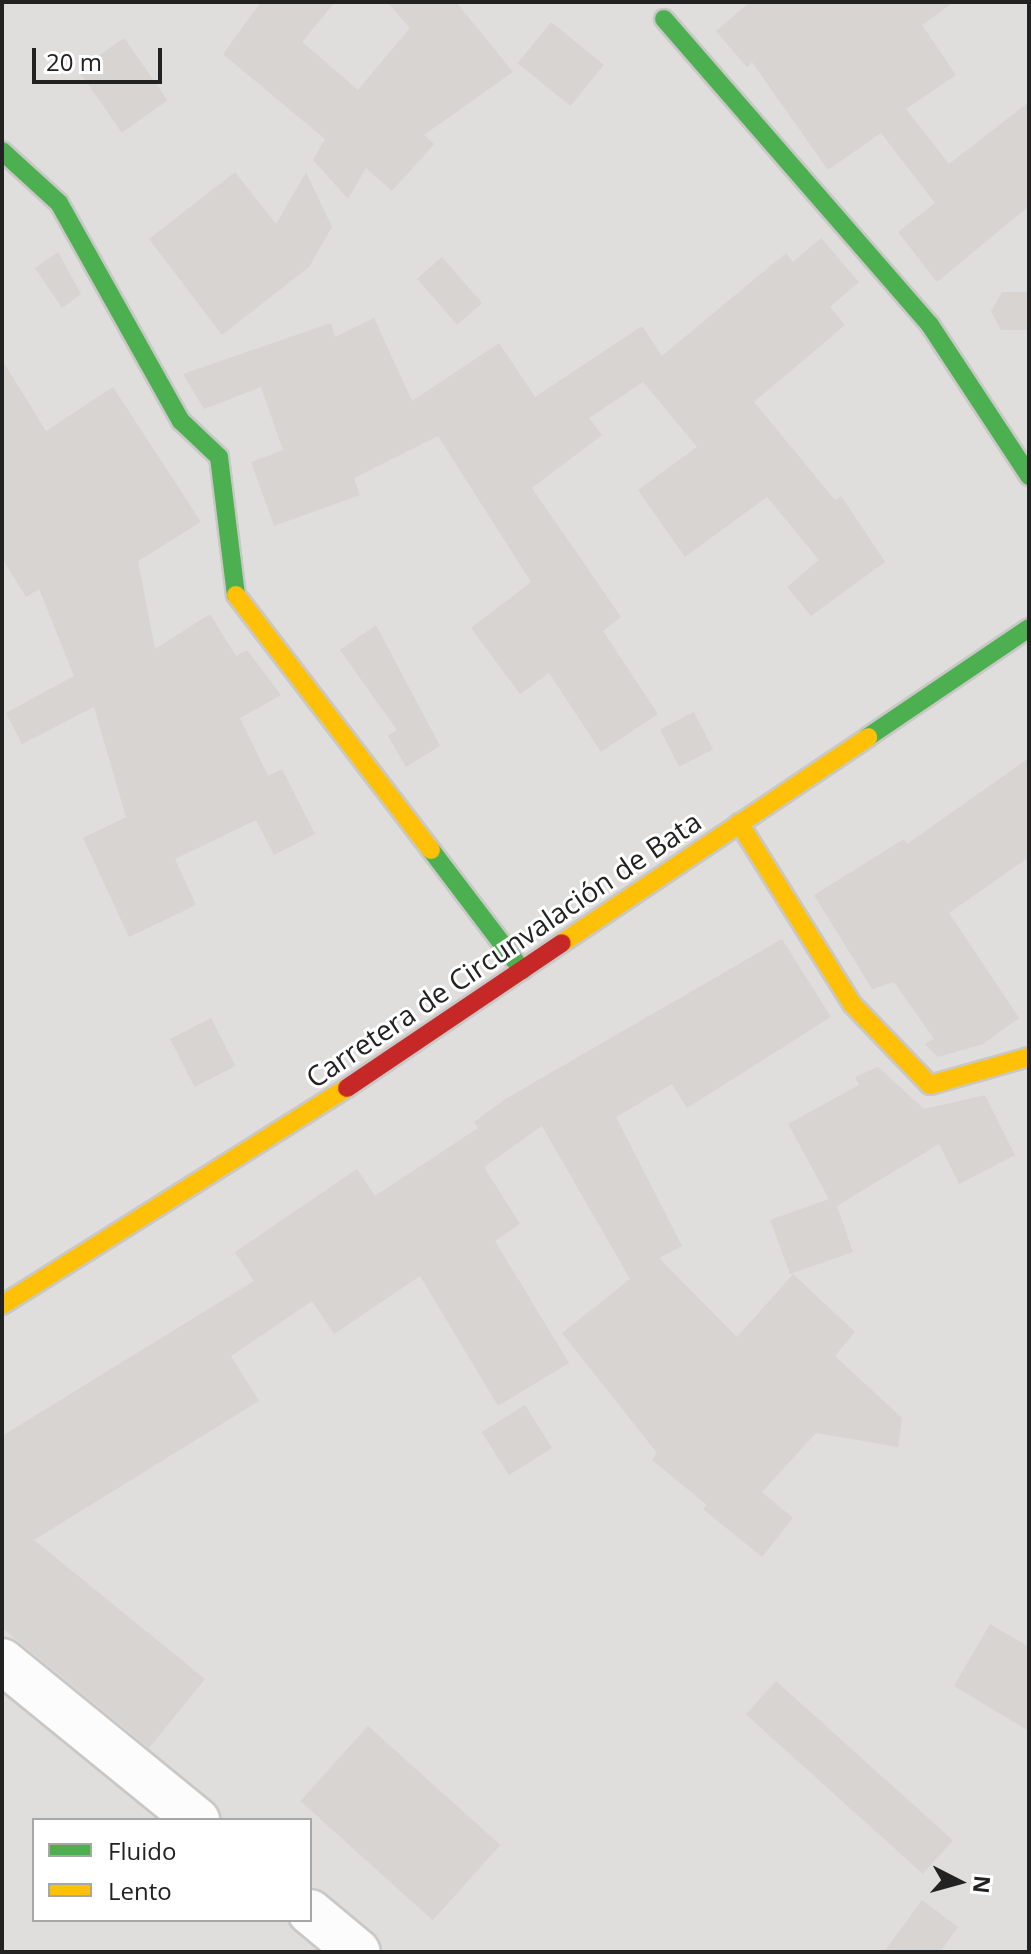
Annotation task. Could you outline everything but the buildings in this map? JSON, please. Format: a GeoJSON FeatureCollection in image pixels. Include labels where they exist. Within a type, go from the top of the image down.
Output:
{"type":"FeatureCollection","features":[{"type":"Feature","properties":{"kind":"street"},"geometry":{"type":"LineString","coordinates":[[664,19],[930,325],[1029,476]]}},
{"type":"Feature","properties":{"kind":"street"},"geometry":{"type":"LineString","coordinates":[[5,159],[59,203],[181,421],[219,457],[234,592],[522,970]]}},
{"type":"Feature","properties":{"kind":"street","name":"Carretera de Circunvalación de Bata"},"geometry":{"type":"LineString","coordinates":[[2,1305],[333,1098],[1029,628]]}},
{"type":"Feature","properties":{"kind":"street"},"geometry":{"type":"LineString","coordinates":[[739,823],[852,1004],[930,1085],[1029,1057]]}},
{"type":"Feature","properties":{"kind":"street"},"geometry":{"type":"LineString","coordinates":[[2,1661],[195,1818]]}},
{"type":"Feature","properties":{"kind":"shaded area"},"geometry":{"type":"Polygon","coordinates":[[[2,2],[1029,2],[1029,1952],[2,1952],[2,2]]]}},
{"type":"Feature","properties":{"kind":"traffic: fast"},"geometry":{"type":"LineString","coordinates":[[664,19],[930,325],[1029,476]]}},
{"type":"Feature","properties":{"kind":"traffic: fast"},"geometry":{"type":"LineString","coordinates":[[2,151],[59,203],[181,421],[219,457],[236,595]]}},
{"type":"Feature","properties":{"kind":"traffic: fast"},"geometry":{"type":"LineString","coordinates":[[868,737],[1029,628]]}},
{"type":"Feature","properties":{"kind":"traffic: fast"},"geometry":{"type":"LineString","coordinates":[[431,850],[522,970]]}},
{"type":"Feature","properties":{"kind":"traffic: slow"},"geometry":{"type":"LineString","coordinates":[[236,595],[431,850]]}},
{"type":"Feature","properties":{"kind":"traffic: slow"},"geometry":{"type":"LineString","coordinates":[[562,943],[868,737]]}},
{"type":"Feature","properties":{"kind":"traffic: slow"},"geometry":{"type":"LineString","coordinates":[[739,823],[852,1004],[930,1085],[1029,1057]]}},
{"type":"Feature","properties":{"kind":"traffic: slow"},"geometry":{"type":"LineString","coordinates":[[2,1305],[347,1088]]}},
{"type":"Feature","properties":{"kind":"traffic: jam"},"geometry":{"type":"LineString","coordinates":[[347,1088],[562,943]]}}]}
